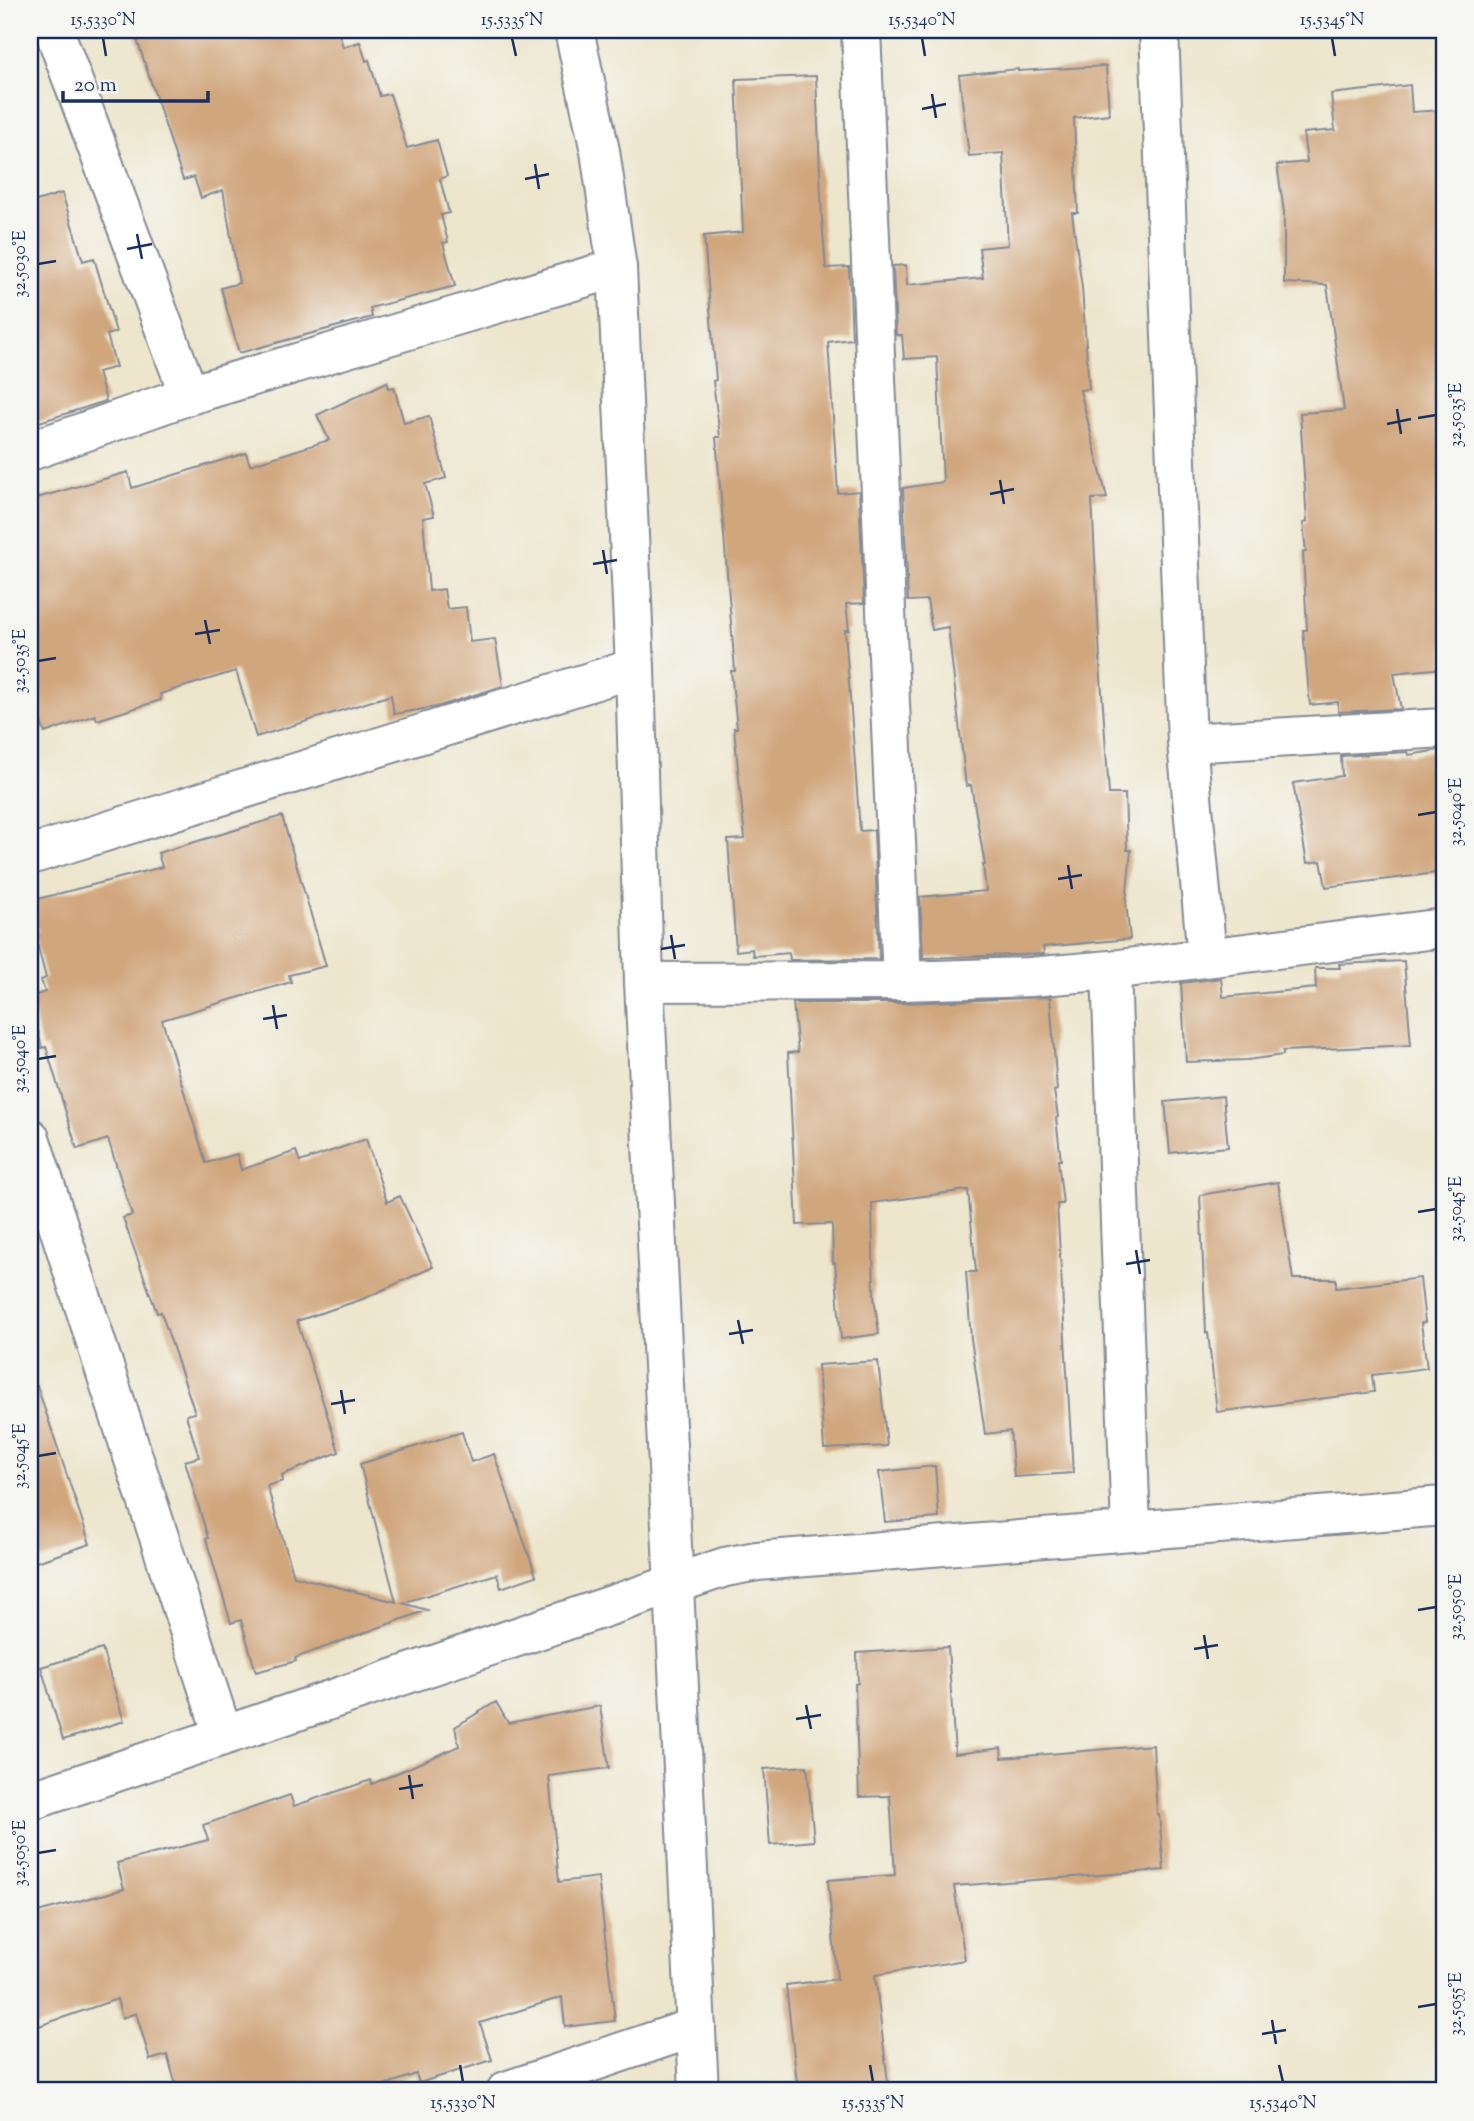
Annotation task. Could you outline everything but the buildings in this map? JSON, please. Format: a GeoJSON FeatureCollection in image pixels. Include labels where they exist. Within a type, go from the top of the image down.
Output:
{"type":"FeatureCollection","features":[{"type":"Feature","properties":{"kind":"street"},"geometry":{"type":"LineString","coordinates":[[574,30],[600,151],[617,268],[635,668],[644,982],[699,2091]]}},
{"type":"Feature","properties":{"kind":"street"},"geometry":{"type":"LineString","coordinates":[[861,30],[902,981]]}},
{"type":"Feature","properties":{"kind":"street"},"geometry":{"type":"LineString","coordinates":[[1159,30],[1187,743],[1207,957]]}},
{"type":"Feature","properties":{"kind":"street"},"geometry":{"type":"LineString","coordinates":[[48,45],[189,395]]}},
{"type":"Feature","properties":{"kind":"street"},"geometry":{"type":"LineString","coordinates":[[30,451],[189,395],[617,268]]}},
{"type":"Feature","properties":{"kind":"street"},"geometry":{"type":"LineString","coordinates":[[30,855],[635,668]]}},
{"type":"Feature","properties":{"kind":"street"},"geometry":{"type":"LineString","coordinates":[[1187,743],[1444,728]]}},
{"type":"Feature","properties":{"kind":"street"},"geometry":{"type":"LineString","coordinates":[[644,982],[1030,978],[1444,928]]}},
{"type":"Feature","properties":{"kind":"street"},"geometry":{"type":"LineString","coordinates":[[1111,970],[1131,1531]]}},
{"type":"Feature","properties":{"kind":"street"},"geometry":{"type":"LineString","coordinates":[[30,1138],[223,1735]]}},
{"type":"Feature","properties":{"kind":"street"},"geometry":{"type":"LineString","coordinates":[[30,1801],[725,1567],[757,1561],[1444,1506]]}},
{"type":"Feature","properties":{"kind":"street"},"geometry":{"type":"LineString","coordinates":[[506,2091],[696,2027]]}}]}
